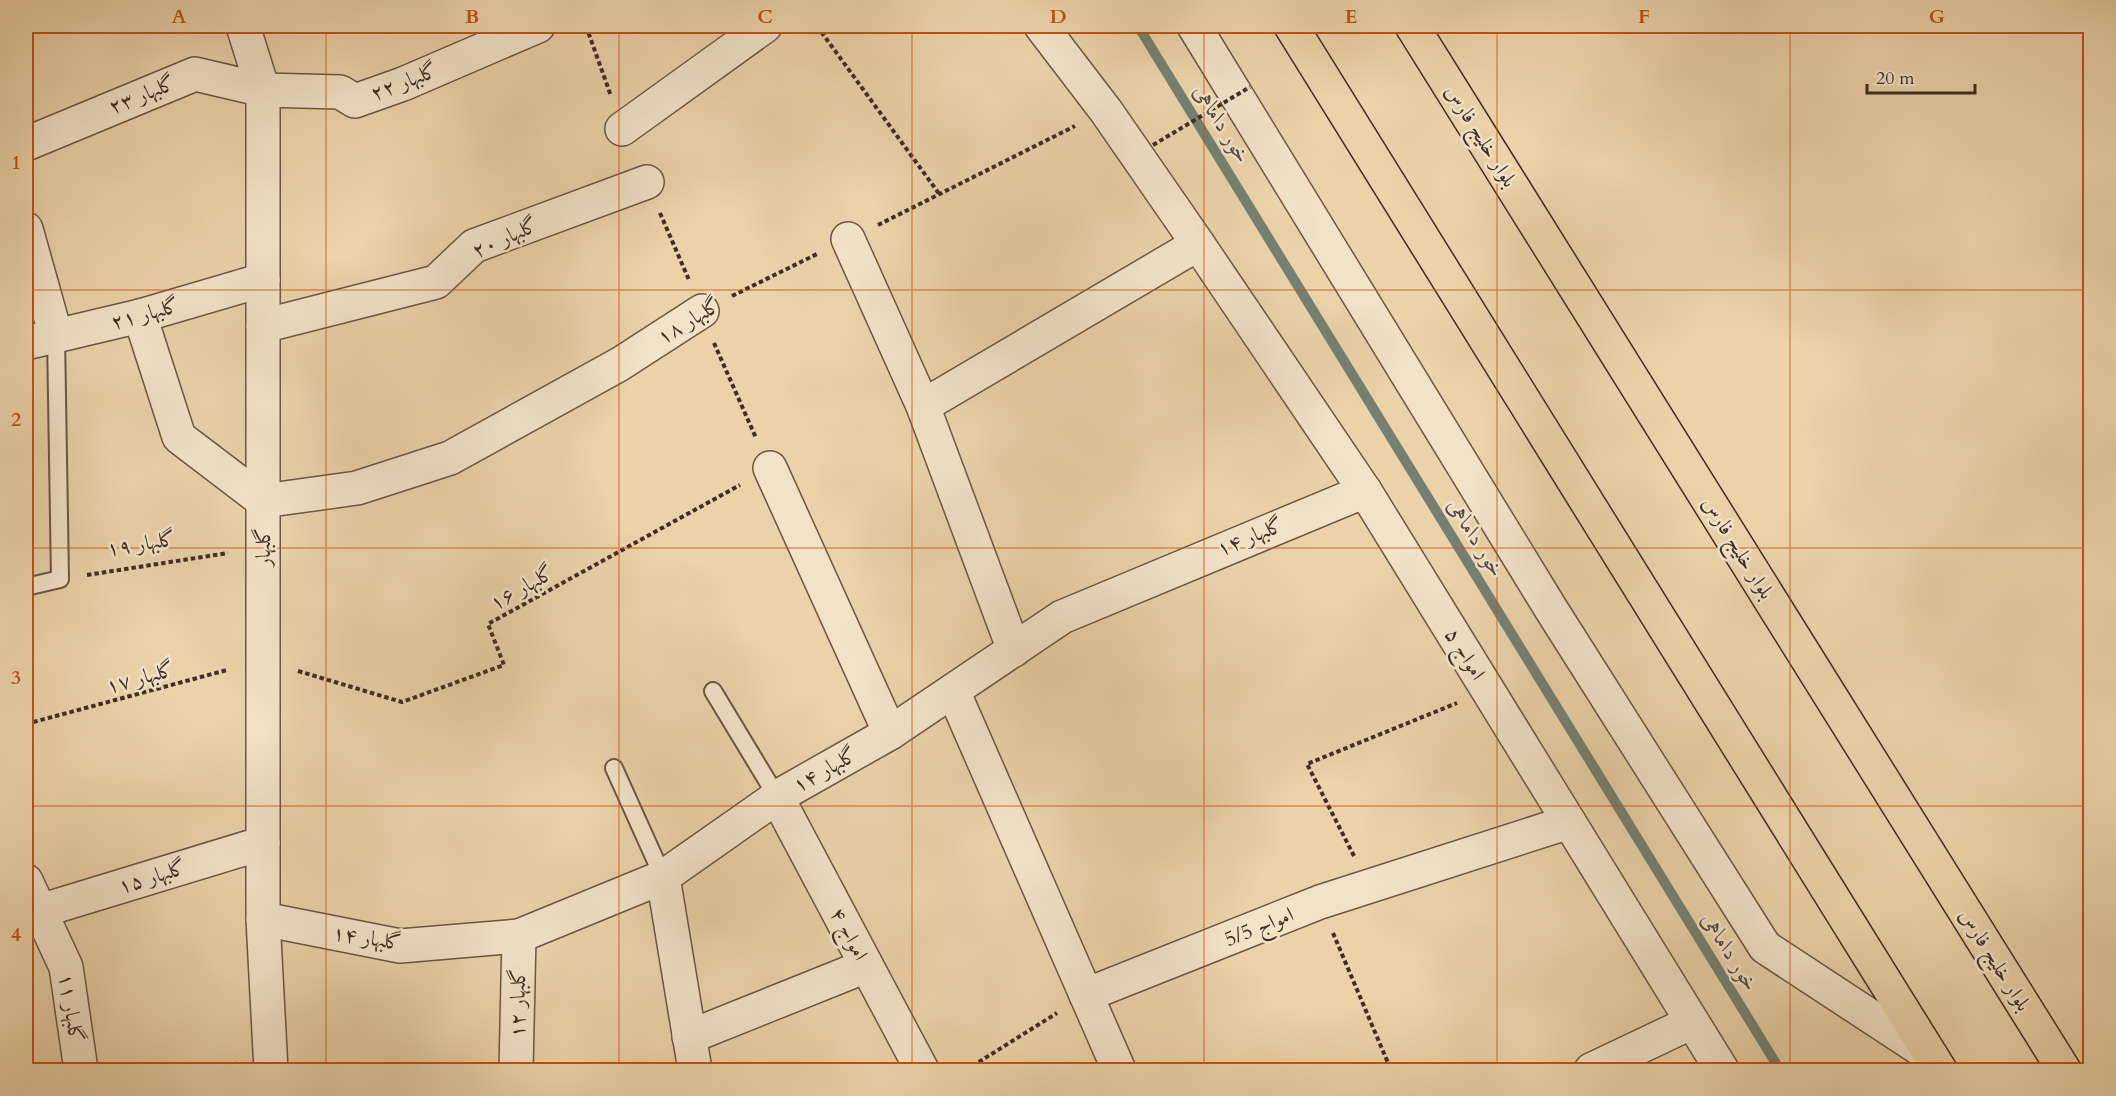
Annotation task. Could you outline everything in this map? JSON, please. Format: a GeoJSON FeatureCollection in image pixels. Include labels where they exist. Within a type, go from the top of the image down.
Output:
{"type":"FeatureCollection","features":[{"type":"Feature","properties":{"kind":"main road"},"geometry":{"type":"LineString","coordinates":[[1291,26],[1935,1063]]}},
{"type":"Feature","properties":{"kind":"main road","name":"بلوار خلیج فارس"},"geometry":{"type":"LineString","coordinates":[[1412,26],[2064,1071]]}},
{"type":"Feature","properties":{"kind":"street","name":"گلبهار"},"geometry":{"type":"LineString","coordinates":[[243,26],[263,90],[263,919],[272,1071]]}},
{"type":"Feature","properties":{"kind":"street","name":"گلبهار ۲۲"},"geometry":{"type":"LineString","coordinates":[[263,90],[340,92],[355,101],[403,84],[538,26]]}},
{"type":"Feature","properties":{"kind":"street"},"geometry":{"type":"LineString","coordinates":[[622,129],[765,26]]}},
{"type":"Feature","properties":{"kind":"street","name":"امواج ۵"},"geometry":{"type":"LineString","coordinates":[[1041,26],[1106,111],[1365,491],[1722,1071]]}},
{"type":"Feature","properties":{"kind":"street"},"geometry":{"type":"LineString","coordinates":[[1194,26],[1551,609],[1765,947],[1935,1063]]}},
{"type":"Feature","properties":{"kind":"street","name":"گلبهار ۲۳"},"geometry":{"type":"LineString","coordinates":[[26,144],[195,74],[263,90]]}},
{"type":"Feature","properties":{"kind":"street","name":"گلبهار ۲۰"},"geometry":{"type":"LineString","coordinates":[[263,326],[436,282],[474,246],[647,182]]}},
{"type":"Feature","properties":{"kind":"street"},"geometry":{"type":"LineString","coordinates":[[26,229],[41,339]]}},
{"type":"Feature","properties":{"kind":"street"},"geometry":{"type":"LineString","coordinates":[[848,239],[923,406],[1014,650]]}},
{"type":"Feature","properties":{"kind":"street"},"geometry":{"type":"LineString","coordinates":[[923,406],[1198,244]]}},
{"type":"Feature","properties":{"kind":"street","name":"گلبهار ۲۱"},"geometry":{"type":"LineString","coordinates":[[41,339],[140,316],[263,280]]}},
{"type":"Feature","properties":{"kind":"street","name":"گلبهار ۱۸"},"geometry":{"type":"LineString","coordinates":[[263,501],[357,488],[450,458],[620,364],[702,310]]}},
{"type":"Feature","properties":{"kind":"street"},"geometry":{"type":"LineString","coordinates":[[140,316],[179,437],[263,501]]}},
{"type":"Feature","properties":{"kind":"street"},"geometry":{"type":"LineString","coordinates":[[770,468],[890,733]]}},
{"type":"Feature","properties":{"kind":"street","name":"گلبهار ۱۴"},"geometry":{"type":"LineString","coordinates":[[263,919],[400,946],[519,936],[663,877],[777,797],[890,733],[1062,617],[1365,491]]}},
{"type":"Feature","properties":{"kind":"street"},"geometry":{"type":"LineString","coordinates":[[953,691],[1119,1071]]}},
{"type":"Feature","properties":{"kind":"street","name":"امواج ۴"},"geometry":{"type":"LineString","coordinates":[[777,797],[922,1071]]}},
{"type":"Feature","properties":{"kind":"street","name":"امواج 5/5"},"geometry":{"type":"LineString","coordinates":[[1086,995],[1320,902],[1569,822]]}},
{"type":"Feature","properties":{"kind":"street","name":"گلبهار ۱۵"},"geometry":{"type":"LineString","coordinates":[[40,911],[263,843]]}},
{"type":"Feature","properties":{"kind":"street"},"geometry":{"type":"LineString","coordinates":[[663,877],[695,1071]]}},
{"type":"Feature","properties":{"kind":"street","name":"گلبهار ۱۱"},"geometry":{"type":"LineString","coordinates":[[26,881],[66,967],[81,1071]]}},
{"type":"Feature","properties":{"kind":"street","name":"گلبهار ۱۲"},"geometry":{"type":"LineString","coordinates":[[516,1071],[519,936]]}},
{"type":"Feature","properties":{"kind":"street"},"geometry":{"type":"LineString","coordinates":[[689,1037],[866,966]]}},
{"type":"Feature","properties":{"kind":"street"},"geometry":{"type":"LineString","coordinates":[[1591,1071],[1692,1022]]}},
{"type":"Feature","properties":{"kind":"lane"},"geometry":{"type":"LineString","coordinates":[[26,587],[60,579],[41,339]]}},
{"type":"Feature","properties":{"kind":"lane"},"geometry":{"type":"LineString","coordinates":[[713,691],[777,797]]}},
{"type":"Feature","properties":{"kind":"lane"},"geometry":{"type":"LineString","coordinates":[[614,768],[663,877]]}},
{"type":"Feature","properties":{"kind":"path"},"geometry":{"type":"LineString","coordinates":[[817,26],[940,195]]}},
{"type":"Feature","properties":{"kind":"path"},"geometry":{"type":"LineString","coordinates":[[1153,145],[1250,87]]}},
{"type":"Feature","properties":{"kind":"path","name":"گلبهار ۱۸"},"geometry":{"type":"LineString","coordinates":[[702,310],[940,195],[1106,111]]}},
{"type":"Feature","properties":{"kind":"path"},"geometry":{"type":"LineString","coordinates":[[702,310],[717,352],[770,468]]}},
{"type":"Feature","properties":{"kind":"path","name":"گلبهار ۱۶"},"geometry":{"type":"LineString","coordinates":[[263,661],[402,702],[504,665],[488,624],[770,468]]}},
{"type":"Feature","properties":{"kind":"path","name":"گلبهار ۱۹"},"geometry":{"type":"LineString","coordinates":[[60,579],[263,548]]}},
{"type":"Feature","properties":{"kind":"path","name":"گلبهار ۱۷"},"geometry":{"type":"LineString","coordinates":[[26,724],[263,661]]}},
{"type":"Feature","properties":{"kind":"path"},"geometry":{"type":"LineString","coordinates":[[1369,887],[1307,764],[1488,691]]}},
{"type":"Feature","properties":{"kind":"path"},"geometry":{"type":"LineString","coordinates":[[1320,902],[1391,1071]]}},
{"type":"Feature","properties":{"kind":"path"},"geometry":{"type":"LineString","coordinates":[[966,1071],[1086,995]]}},
{"type":"Feature","properties":{"kind":"waterway","name":"خور داماهی"},"geometry":{"type":"LineString","coordinates":[[1138,26],[1780,1070]]}}]}
